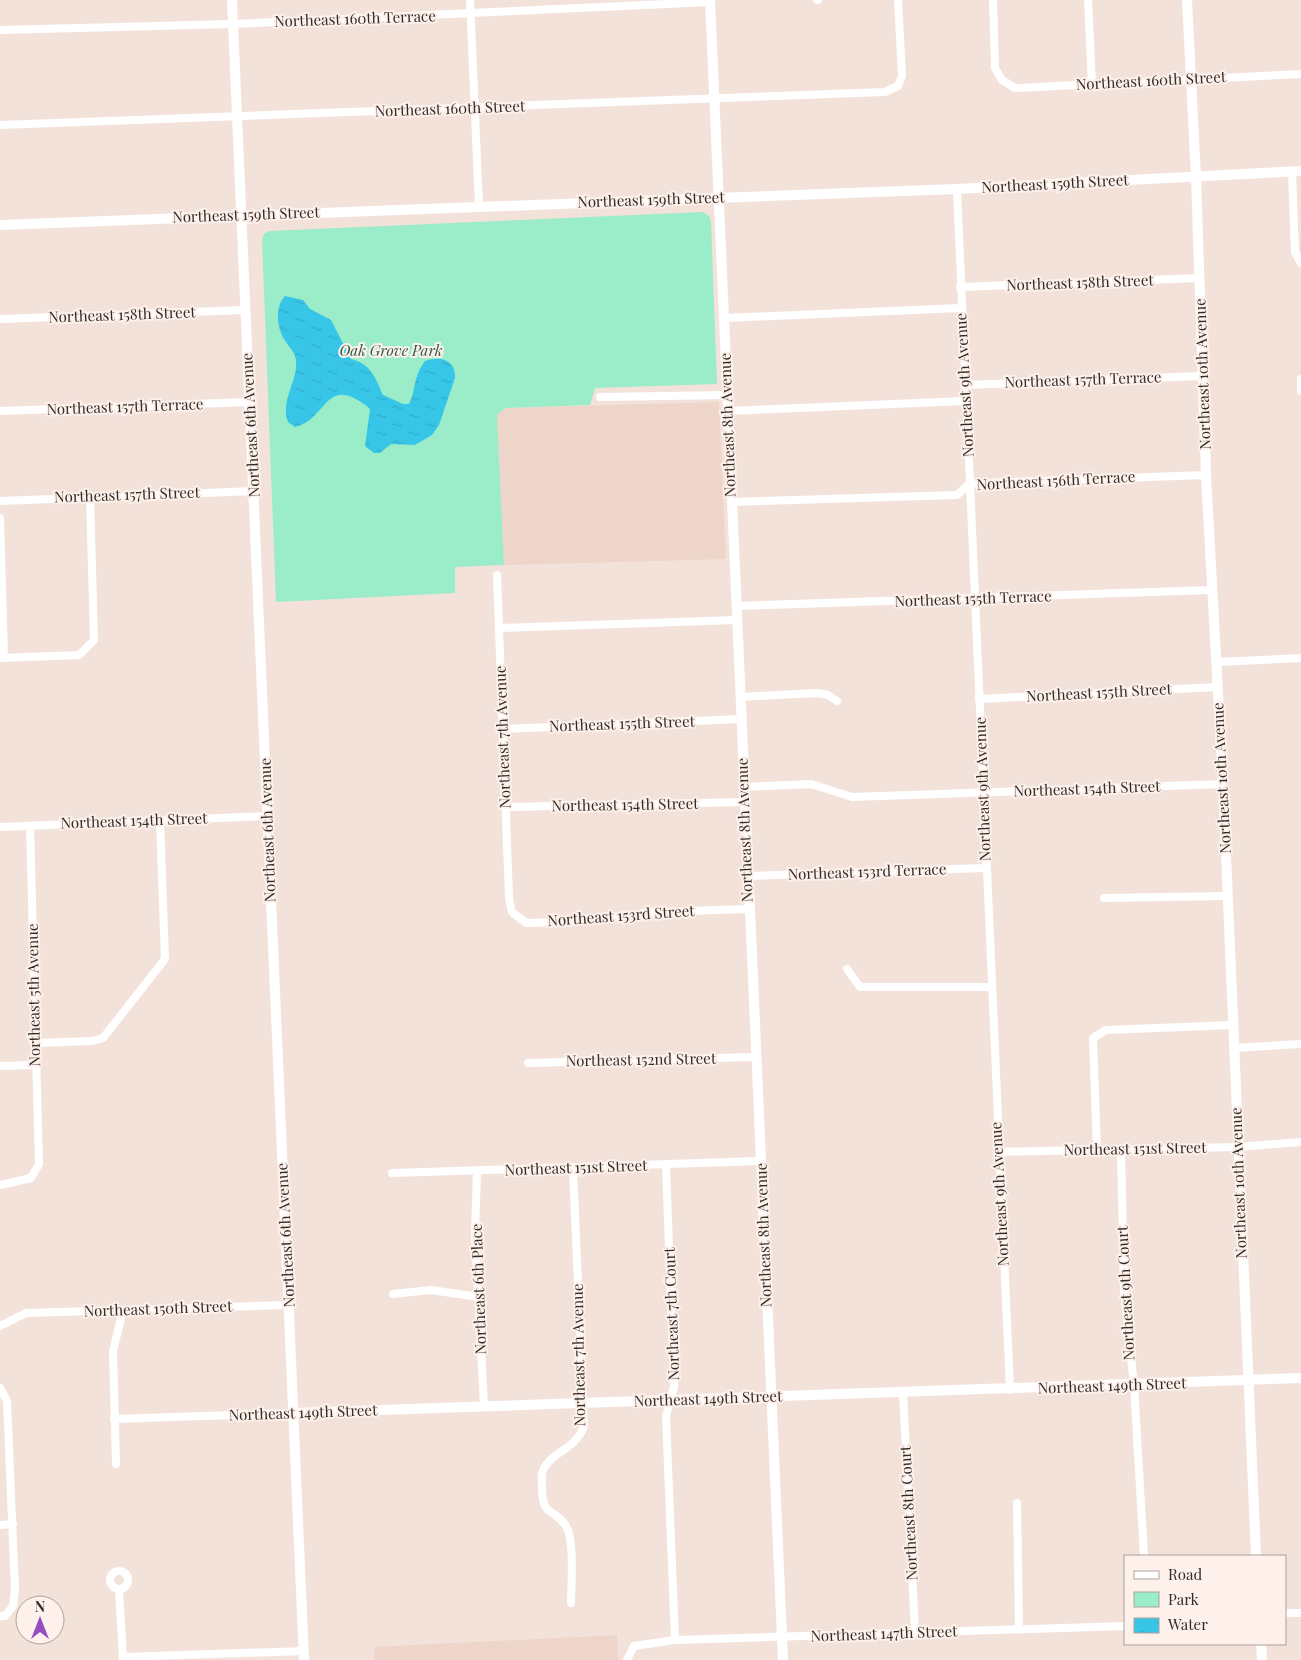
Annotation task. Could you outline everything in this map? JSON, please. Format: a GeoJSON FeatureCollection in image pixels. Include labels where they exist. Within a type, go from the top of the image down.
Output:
{"type":"FeatureCollection","features":[{"type":"Feature","properties":{"kind":"street","name":"Northeast 6th Avenue"},"geometry":{"type":"LineString","coordinates":[[232,0],[249,402],[255,491],[267,816],[304,1656]]}},
{"type":"Feature","properties":{"kind":"street"},"geometry":{"type":"LineString","coordinates":[[470,0],[480,206]]}},
{"type":"Feature","properties":{"kind":"street","name":"Northeast 160th Street"},"geometry":{"type":"LineString","coordinates":[[0,125],[885,92],[898,86],[902,76],[898,0]]}},
{"type":"Feature","properties":{"kind":"street","name":"Northeast 160th Street"},"geometry":{"type":"LineString","coordinates":[[993,0],[996,68],[1002,80],[1015,88],[1301,74]]}},
{"type":"Feature","properties":{"kind":"street"},"geometry":{"type":"LineString","coordinates":[[1088,0],[1092,85]]}},
{"type":"Feature","properties":{"kind":"street","name":"Northeast 10th Avenue"},"geometry":{"type":"LineString","coordinates":[[1187,0],[1196,177],[1211,590],[1217,662],[1234,1048],[1236,1148],[1256,1555]]}},
{"type":"Feature","properties":{"kind":"street","name":"Northeast 160th Terrace"},"geometry":{"type":"LineString","coordinates":[[0,30],[233,24],[710,1]]}},
{"type":"Feature","properties":{"kind":"street","name":"Northeast 8th Avenue"},"geometry":{"type":"LineString","coordinates":[[710,1],[740,719],[749,876],[748,909],[783,1660]]}},
{"type":"Feature","properties":{"kind":"street"},"geometry":{"type":"LineString","coordinates":[[1296,172],[1296,252],[1301,262]]}},
{"type":"Feature","properties":{"kind":"street","name":"Northeast 159th Street"},"geometry":{"type":"LineString","coordinates":[[0,226],[241,215],[957,189],[1296,172]]}},
{"type":"Feature","properties":{"kind":"street","name":"Northeast 9th Avenue"},"geometry":{"type":"LineString","coordinates":[[957,189],[973,599],[986,868],[989,987],[1010,1390]]}},
{"type":"Feature","properties":{"kind":"street","name":"Northeast 158th Street"},"geometry":{"type":"LineString","coordinates":[[960,288],[1200,278]]}},
{"type":"Feature","properties":{"kind":"street"},"geometry":{"type":"LineString","coordinates":[[724,318],[961,308]]}},
{"type":"Feature","properties":{"kind":"street","name":"Northeast 158th Street"},"geometry":{"type":"LineString","coordinates":[[0,319],[245,310]]}},
{"type":"Feature","properties":{"kind":"street","name":"Northeast 157th Terrace"},"geometry":{"type":"LineString","coordinates":[[964,385],[1203,376]]}},
{"type":"Feature","properties":{"kind":"street"},"geometry":{"type":"LineString","coordinates":[[1301,378],[1301,391]]}},
{"type":"Feature","properties":{"kind":"street"},"geometry":{"type":"LineString","coordinates":[[600,397],[727,395]]}},
{"type":"Feature","properties":{"kind":"street"},"geometry":{"type":"LineString","coordinates":[[728,411],[965,401]]}},
{"type":"Feature","properties":{"kind":"street","name":"Northeast 157th Terrace"},"geometry":{"type":"LineString","coordinates":[[0,411],[249,402]]}},
{"type":"Feature","properties":{"kind":"street","name":"Northeast 156th Terrace"},"geometry":{"type":"LineString","coordinates":[[731,502],[957,494],[970,484],[1206,475]]}},
{"type":"Feature","properties":{"kind":"street","name":"Northeast 157th Street"},"geometry":{"type":"LineString","coordinates":[[0,501],[255,491]]}},
{"type":"Feature","properties":{"kind":"street"},"geometry":{"type":"LineString","coordinates":[[0,518],[2,658],[79,655],[94,640],[90,496]]}},
{"type":"Feature","properties":{"kind":"street","name":"Northeast 7th Avenue"},"geometry":{"type":"LineString","coordinates":[[497,575],[509,898]]}},
{"type":"Feature","properties":{"kind":"street","name":"Northeast 155th Terrace"},"geometry":{"type":"LineString","coordinates":[[736,606],[1211,590]]}},
{"type":"Feature","properties":{"kind":"street"},"geometry":{"type":"LineString","coordinates":[[499,628],[737,620]]}},
{"type":"Feature","properties":{"kind":"street"},"geometry":{"type":"LineString","coordinates":[[1217,662],[1301,658]]}},
{"type":"Feature","properties":{"kind":"street","name":"Northeast 155th Street"},"geometry":{"type":"LineString","coordinates":[[979,699],[1218,687]]}},
{"type":"Feature","properties":{"kind":"street"},"geometry":{"type":"LineString","coordinates":[[740,697],[818,693],[828,694],[837,701]]}},
{"type":"Feature","properties":{"kind":"street","name":"Northeast 155th Street"},"geometry":{"type":"LineString","coordinates":[[504,729],[740,719]]}},
{"type":"Feature","properties":{"kind":"street","name":"Northeast 154th Street"},"geometry":{"type":"LineString","coordinates":[[744,787],[811,784],[852,797],[1222,784]]}},
{"type":"Feature","properties":{"kind":"street","name":"Northeast 154th Street"},"geometry":{"type":"LineString","coordinates":[[506,807],[744,802]]}},
{"type":"Feature","properties":{"kind":"street","name":"Northeast 154th Street"},"geometry":{"type":"LineString","coordinates":[[0,827],[267,816]]}},
{"type":"Feature","properties":{"kind":"street"},"geometry":{"type":"LineString","coordinates":[[35,1043],[93,1041],[102,1038],[165,959],[160,820]]}},
{"type":"Feature","properties":{"kind":"street","name":"Northeast 5th Avenue"},"geometry":{"type":"LineString","coordinates":[[0,1185],[31,1178],[40,1164],[30,826]]}},
{"type":"Feature","properties":{"kind":"street","name":"Northeast 153rd Terrace"},"geometry":{"type":"LineString","coordinates":[[749,876],[986,868]]}},
{"type":"Feature","properties":{"kind":"street"},"geometry":{"type":"LineString","coordinates":[[1104,898],[1227,896]]}},
{"type":"Feature","properties":{"kind":"street","name":"Northeast 153rd Street"},"geometry":{"type":"LineString","coordinates":[[509,898],[512,912],[526,923],[568,922],[656,912],[748,909]]}},
{"type":"Feature","properties":{"kind":"street"},"geometry":{"type":"LineString","coordinates":[[847,969],[860,987],[989,987]]}},
{"type":"Feature","properties":{"kind":"street"},"geometry":{"type":"LineString","coordinates":[[1097,1149],[1093,1038],[1106,1030],[1233,1025]]}},
{"type":"Feature","properties":{"kind":"street"},"geometry":{"type":"LineString","coordinates":[[1234,1048],[1301,1044]]}},
{"type":"Feature","properties":{"kind":"street","name":"Northeast 152nd Street"},"geometry":{"type":"LineString","coordinates":[[528,1063],[755,1057]]}},
{"type":"Feature","properties":{"kind":"street"},"geometry":{"type":"LineString","coordinates":[[0,1066],[36,1065]]}},
{"type":"Feature","properties":{"kind":"street","name":"Northeast 151st Street"},"geometry":{"type":"LineString","coordinates":[[998,1152],[1236,1148],[1301,1142]]}},
{"type":"Feature","properties":{"kind":"street","name":"Northeast 9th Court"},"geometry":{"type":"LineString","coordinates":[[1120,1149],[1124,1292],[1134,1385],[1144,1555]]}},
{"type":"Feature","properties":{"kind":"street","name":"Northeast 151st Street"},"geometry":{"type":"LineString","coordinates":[[392,1173],[760,1161]]}},
{"type":"Feature","properties":{"kind":"street","name":"Northeast 7th Court"},"geometry":{"type":"LineString","coordinates":[[666,1165],[674,1387],[666,1416],[675,1640]]}},
{"type":"Feature","properties":{"kind":"street","name":"Northeast 7th Avenue"},"geometry":{"type":"LineString","coordinates":[[571,1603],[570,1537],[566,1525],[546,1509],[542,1499],[542,1472],[551,1459],[579,1439],[584,1427],[573,1168]]}},
{"type":"Feature","properties":{"kind":"street","name":"Northeast 6th Place"},"geometry":{"type":"LineString","coordinates":[[477,1171],[476,1234],[484,1406]]}},
{"type":"Feature","properties":{"kind":"street"},"geometry":{"type":"LineString","coordinates":[[393,1294],[430,1290],[479,1297]]}},
{"type":"Feature","properties":{"kind":"street","name":"Northeast 150th Street"},"geometry":{"type":"LineString","coordinates":[[0,1326],[26,1313],[290,1305]]}},
{"type":"Feature","properties":{"kind":"street"},"geometry":{"type":"LineString","coordinates":[[116,1464],[113,1351],[123,1310]]}},
{"type":"Feature","properties":{"kind":"street","name":"Northeast 149th Street"},"geometry":{"type":"LineString","coordinates":[[114,1419],[583,1403],[672,1398],[1010,1390],[1301,1378]]}},
{"type":"Feature","properties":{"kind":"street"},"geometry":{"type":"LineString","coordinates":[[0,1388],[7,1401],[15,1589],[14,1606],[2,1616]]}},
{"type":"Feature","properties":{"kind":"street","name":"Northeast 8th Court"},"geometry":{"type":"LineString","coordinates":[[904,1392],[915,1633]]}},
{"type":"Feature","properties":{"kind":"street"},"geometry":{"type":"LineString","coordinates":[[1018,1503],[1019,1629]]}},
{"type":"Feature","properties":{"kind":"street"},"geometry":{"type":"LineString","coordinates":[[0,1525],[12,1524]]}},
{"type":"Feature","properties":{"kind":"street"},"geometry":{"type":"LineString","coordinates":[[119,1589],[123,1658],[304,1656]]}},
{"type":"Feature","properties":{"kind":"street"},"geometry":{"type":"LineString","coordinates":[[1286,1613],[1301,1612]]}},
{"type":"Feature","properties":{"kind":"street","name":"Northeast 147th Street"},"geometry":{"type":"LineString","coordinates":[[627,1660],[634,1646],[675,1640],[1124,1626]]}},
{"type":"Feature","properties":{"kind":"street"},"geometry":{"type":"LineString","coordinates":[[1261,1645],[1262,1660]]}},
{"type":"Feature","properties":{"kind":"shaded area"},"geometry":{"type":"Polygon","coordinates":[[[719,402],[726,559],[504,565],[497,415],[500,411],[505,408],[719,402]]]}},
{"type":"Feature","properties":{"kind":"shaded area"},"geometry":{"type":"Polygon","coordinates":[[[617,1635],[618,1660],[375,1660],[374,1647],[617,1635]]]}},
{"type":"Feature","properties":{"kind":"green space","name":"Oak Grove Park"},"geometry":{"type":"Polygon","coordinates":[[[703,212],[709,216],[711,221],[717,384],[595,388],[590,405],[505,408],[497,415],[504,565],[455,567],[455,593],[276,602],[262,240],[264,234],[269,231],[703,212]]]}},
{"type":"Feature","properties":{"kind":"water"},"geometry":{"type":"Polygon","coordinates":[[[285,296],[303,300],[310,309],[331,320],[351,359],[363,364],[372,372],[383,395],[403,404],[409,404],[416,378],[425,361],[441,359],[450,363],[455,372],[455,378],[439,425],[432,435],[415,445],[391,444],[380,453],[374,453],[365,446],[370,409],[355,399],[344,395],[335,396],[306,423],[295,427],[288,422],[286,406],[296,369],[296,359],[280,331],[278,312],[285,296]]]}}]}
